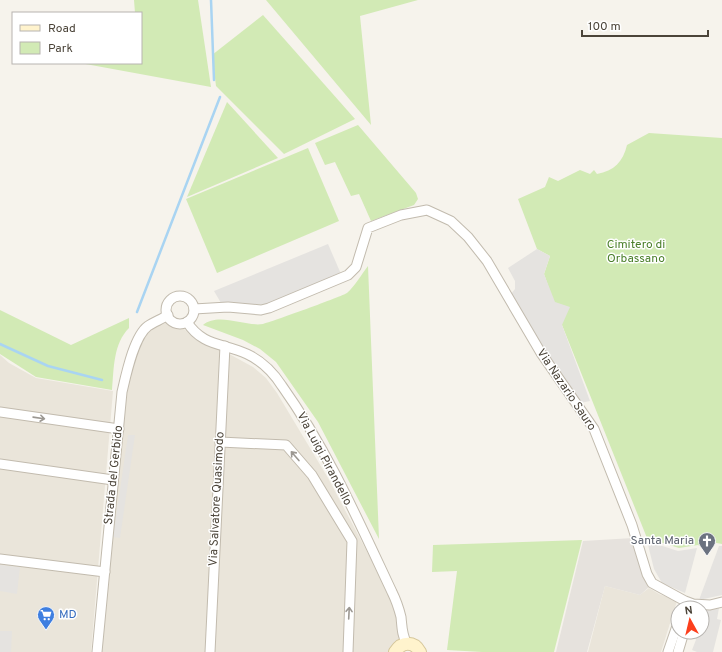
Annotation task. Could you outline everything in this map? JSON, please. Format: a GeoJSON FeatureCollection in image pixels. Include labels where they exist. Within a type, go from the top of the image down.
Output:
{"type":"FeatureCollection","features":[{"type":"Feature","properties":{"kind":"street","name":"Via Nazario Sauro"},"geometry":{"type":"LineString","coordinates":[[194,309],[242,307],[261,310],[348,275],[356,267],[368,228],[401,216],[427,210],[451,221],[468,237],[487,261],[541,353],[594,429],[632,525],[647,574],[652,583],[683,600]]}},
{"type":"Feature","properties":{"kind":"street"},"geometry":{"type":"LineString","coordinates":[[178,297],[189,299],[194,309],[192,317],[187,322],[176,323],[168,315],[168,304],[178,297]]}},
{"type":"Feature","properties":{"kind":"street","name":"Strada del Gerbido"},"geometry":{"type":"LineString","coordinates":[[96,652],[113,480],[120,429],[122,392],[138,341],[148,326],[168,315]]}},
{"type":"Feature","properties":{"kind":"street","name":"Via Luigi Pirandello"},"geometry":{"type":"LineString","coordinates":[[187,322],[193,332],[204,340],[247,354],[259,360],[271,370],[312,432],[393,593],[400,616],[403,638],[407,644]]}},
{"type":"Feature","properties":{"kind":"street","name":"Via Salvatore Quasimodo"},"geometry":{"type":"LineString","coordinates":[[210,652],[225,346]]}},
{"type":"Feature","properties":{"kind":"street"},"geometry":{"type":"LineString","coordinates":[[0,412],[120,429]]}},
{"type":"Feature","properties":{"kind":"street"},"geometry":{"type":"LineString","coordinates":[[220,442],[286,446],[312,475],[339,519],[352,545],[348,652]]}},
{"type":"Feature","properties":{"kind":"street"},"geometry":{"type":"LineString","coordinates":[[0,464],[113,480]]}},
{"type":"Feature","properties":{"kind":"street"},"geometry":{"type":"LineString","coordinates":[[0,559],[105,572]]}},
{"type":"Feature","properties":{"kind":"street"},"geometry":{"type":"LineString","coordinates":[[710,605],[722,602]]}},
{"type":"Feature","properties":{"kind":"street"},"geometry":{"type":"LineString","coordinates":[[668,652],[672,640]]}},
{"type":"Feature","properties":{"kind":"street"},"geometry":{"type":"LineString","coordinates":[[678,652],[682,640]]}},
{"type":"Feature","properties":{"kind":"street"},"geometry":{"type":"LineString","coordinates":[[395,652],[400,646],[407,644],[415,646],[420,652]]}},
{"type":"Feature","properties":{"kind":"shaded area"},"geometry":{"type":"Polygon","coordinates":[[[328,244],[341,274],[267,304],[255,305],[221,303],[214,291],[328,244]]]}},
{"type":"Feature","properties":{"kind":"shaded area"},"geometry":{"type":"Polygon","coordinates":[[[537,249],[550,256],[544,274],[555,302],[570,307],[562,325],[590,401],[580,403],[543,352],[511,294],[515,289],[515,281],[508,268],[537,249]]]}},
{"type":"Feature","properties":{"kind":"shaded area"},"geometry":{"type":"Polygon","coordinates":[[[163,320],[173,327],[182,327],[196,340],[231,355],[253,367],[266,378],[277,393],[328,478],[390,595],[397,617],[400,638],[392,652],[100,652],[127,352],[133,338],[140,330],[163,320]]]}},
{"type":"Feature","properties":{"kind":"shaded area"},"geometry":{"type":"Polygon","coordinates":[[[0,355],[9,363],[36,378],[113,391],[91,652],[0,652],[0,355]]]}},
{"type":"Feature","properties":{"kind":"shaded area"},"geometry":{"type":"Polygon","coordinates":[[[128,435],[135,435],[120,538],[113,537],[128,435]]]}},
{"type":"Feature","properties":{"kind":"shaded area"},"geometry":{"type":"Polygon","coordinates":[[[633,538],[643,575],[649,587],[640,595],[605,586],[587,652],[556,652],[583,541],[633,538]]]}},
{"type":"Feature","properties":{"kind":"shaded area"},"geometry":{"type":"Polygon","coordinates":[[[647,541],[678,551],[697,548],[685,593],[662,583],[654,569],[647,541]]]}},
{"type":"Feature","properties":{"kind":"shaded area"},"geometry":{"type":"Polygon","coordinates":[[[719,546],[722,546],[722,595],[699,600],[719,546]]]}},
{"type":"Feature","properties":{"kind":"shaded area"},"geometry":{"type":"Polygon","coordinates":[[[0,565],[20,567],[17,594],[0,591],[0,565]]]}},
{"type":"Feature","properties":{"kind":"shaded area"},"geometry":{"type":"Polygon","coordinates":[[[605,586],[640,595],[649,588],[674,600],[670,600],[670,623],[661,652],[588,652],[605,586]]]}},
{"type":"Feature","properties":{"kind":"shaded area"},"geometry":{"type":"Polygon","coordinates":[[[710,608],[719,608],[717,619],[721,620],[713,652],[697,652],[692,650],[696,640],[710,640],[710,608]]]}},
{"type":"Feature","properties":{"kind":"shaded area"},"geometry":{"type":"Polygon","coordinates":[[[0,631],[12,631],[11,652],[0,652],[0,631]]]}},
{"type":"Feature","properties":{"kind":"green space"},"geometry":{"type":"Polygon","coordinates":[[[134,0],[198,0],[211,87],[85,64],[142,64],[142,12],[135,12],[134,0]]]}},
{"type":"Feature","properties":{"kind":"green space"},"geometry":{"type":"Polygon","coordinates":[[[266,0],[418,0],[360,16],[371,125],[266,0]]]}},
{"type":"Feature","properties":{"kind":"green space"},"geometry":{"type":"Polygon","coordinates":[[[263,15],[355,119],[284,154],[216,86],[212,55],[263,15]]]}},
{"type":"Feature","properties":{"kind":"green space"},"geometry":{"type":"Polygon","coordinates":[[[227,102],[278,158],[187,197],[227,102]]]}},
{"type":"Feature","properties":{"kind":"green space"},"geometry":{"type":"Polygon","coordinates":[[[358,125],[416,193],[418,199],[414,205],[371,221],[359,194],[351,196],[335,162],[325,165],[315,143],[358,125]]]}},
{"type":"Feature","properties":{"kind":"green space","name":"Cimitero di Orbassano"},"geometry":{"type":"Polygon","coordinates":[[[649,133],[722,138],[722,544],[706,541],[704,548],[698,545],[679,548],[647,538],[562,325],[544,274],[550,256],[537,249],[518,199],[545,187],[549,177],[558,181],[580,170],[590,174],[594,170],[597,174],[608,171],[620,161],[627,145],[649,133]]]}},
{"type":"Feature","properties":{"kind":"green space"},"geometry":{"type":"Polygon","coordinates":[[[308,148],[339,221],[217,273],[186,199],[308,148]]]}},
{"type":"Feature","properties":{"kind":"green space"},"geometry":{"type":"Polygon","coordinates":[[[368,266],[379,539],[318,422],[276,362],[260,349],[243,340],[203,325],[209,321],[217,320],[248,324],[263,324],[292,314],[347,293],[368,266]]]}},
{"type":"Feature","properties":{"kind":"green space"},"geometry":{"type":"Polygon","coordinates":[[[0,310],[71,345],[129,318],[129,328],[120,341],[115,357],[112,390],[36,377],[0,354],[0,310]]]}},
{"type":"Feature","properties":{"kind":"green space"},"geometry":{"type":"Polygon","coordinates":[[[582,540],[554,652],[482,652],[447,650],[457,571],[432,572],[433,545],[582,540]]]}},
{"type":"Feature","properties":{"kind":"waterway"},"geometry":{"type":"LineString","coordinates":[[211,0],[214,80]]}},
{"type":"Feature","properties":{"kind":"waterway"},"geometry":{"type":"LineString","coordinates":[[137,312],[220,97]]}},
{"type":"Feature","properties":{"kind":"waterway"},"geometry":{"type":"LineString","coordinates":[[0,344],[48,366],[102,380]]}},
{"type":"Feature","properties":{"kind":"place","name":"Santa Maria"},"geometry":{"type":"Point","coordinates":[707,556]}},
{"type":"Feature","properties":{"kind":"place","name":"MD"},"geometry":{"type":"Point","coordinates":[46,630]}}]}
